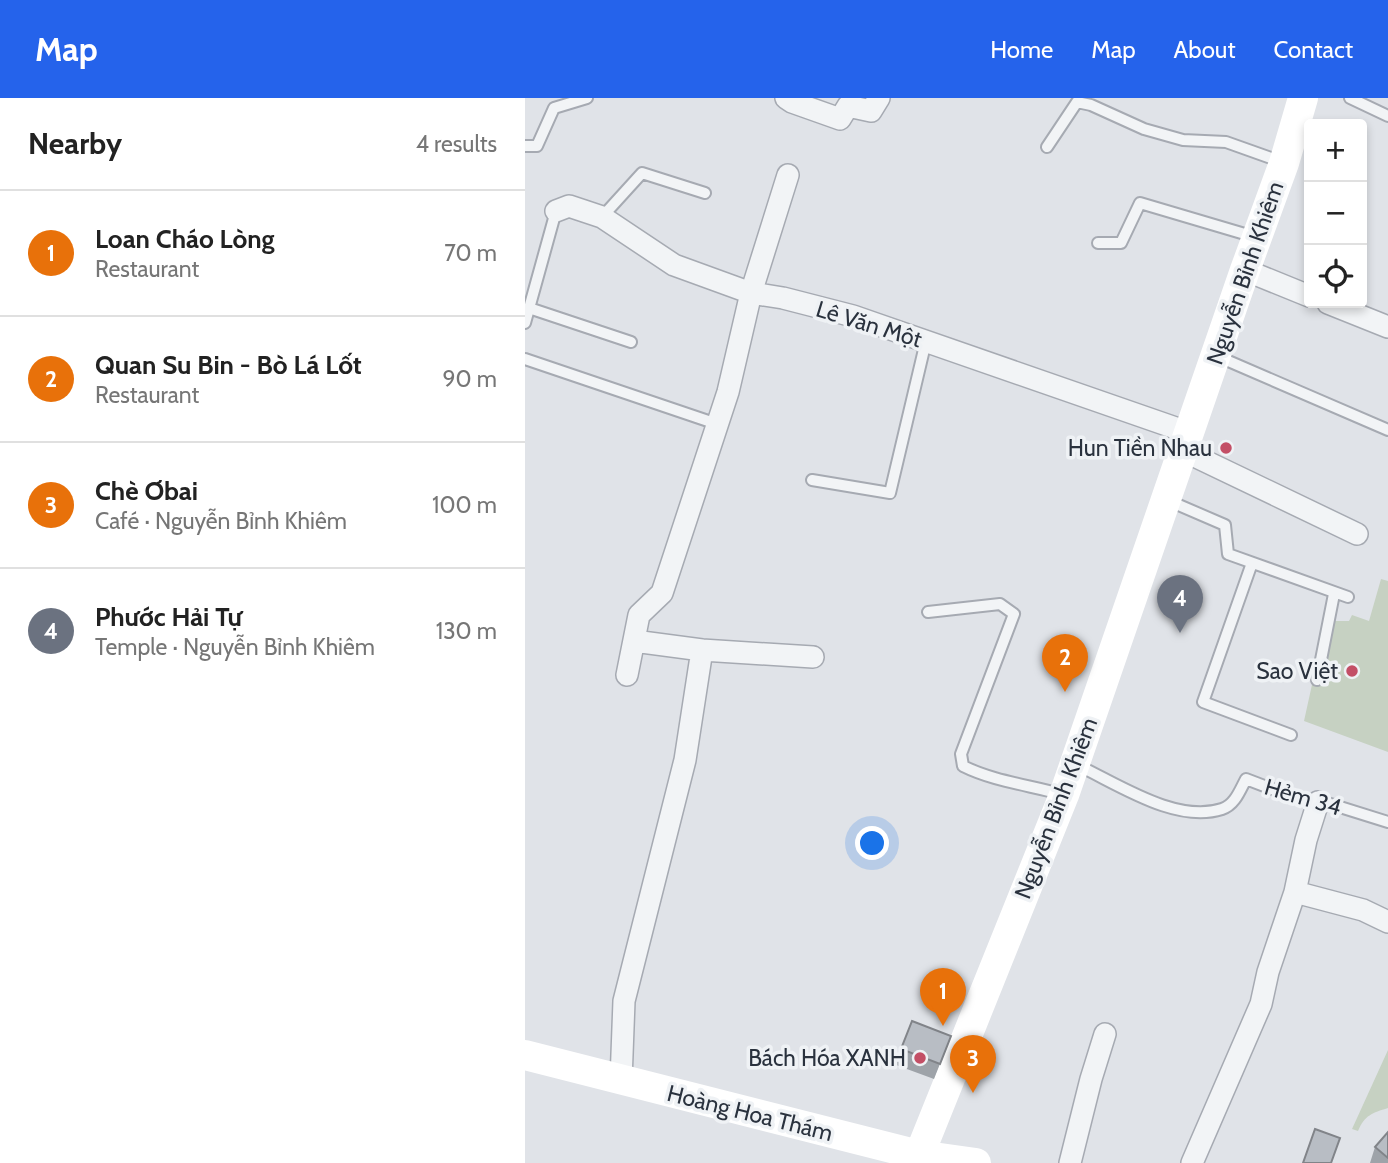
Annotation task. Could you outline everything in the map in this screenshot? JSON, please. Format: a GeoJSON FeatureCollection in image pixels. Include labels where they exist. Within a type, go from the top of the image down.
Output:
{"type":"FeatureCollection","features":[{"type":"Feature","properties":{"kind":"street"},"geometry":{"type":"LineString","coordinates":[[786,98],[841,119],[848,106],[871,111],[879,98]]}},
{"type":"Feature","properties":{"kind":"street","name":"Nguyễn Bỉnh Khiêm"},"geometry":{"type":"LineString","coordinates":[[918,1159],[1063,795],[1245,270],[1285,163],[1303,98]]}},
{"type":"Feature","properties":{"kind":"street"},"geometry":{"type":"LineString","coordinates":[[627,675],[639,615],[662,593],[728,392],[751,293],[788,175]]}},
{"type":"Feature","properties":{"kind":"street","name":"Lê Văn Một"},"geometry":{"type":"LineString","coordinates":[[556,211],[569,206],[602,217],[674,265],[751,293],[783,298],[853,316],[926,341],[1187,442],[1357,534]]}},
{"type":"Feature","properties":{"kind":"street"},"geometry":{"type":"LineString","coordinates":[[1245,270],[1304,294]]}},
{"type":"Feature","properties":{"kind":"street"},"geometry":{"type":"LineString","coordinates":[[1340,308],[1388,327]]}},
{"type":"Feature","properties":{"kind":"street"},"geometry":{"type":"LineString","coordinates":[[634,641],[702,650],[813,657]]}},
{"type":"Feature","properties":{"kind":"street"},"geometry":{"type":"LineString","coordinates":[[621,1081],[624,1001],[682,772],[702,650]]}},
{"type":"Feature","properties":{"kind":"street"},"geometry":{"type":"LineString","coordinates":[[1192,1163],[1261,1004],[1268,972],[1295,892],[1305,840],[1318,802]]}},
{"type":"Feature","properties":{"kind":"street"},"geometry":{"type":"LineString","coordinates":[[1295,892],[1363,910],[1388,922]]}},
{"type":"Feature","properties":{"kind":"street"},"geometry":{"type":"LineString","coordinates":[[1070,1163],[1105,1034]]}},
{"type":"Feature","properties":{"kind":"street","name":"Hoàng Hoa Thám"},"geometry":{"type":"LineString","coordinates":[[525,1055],[918,1159],[976,1163]]}},
{"type":"Feature","properties":{"kind":"lane"},"geometry":{"type":"LineString","coordinates":[[531,146],[554,108],[587,98]]}},
{"type":"Feature","properties":{"kind":"lane"},"geometry":{"type":"LineString","coordinates":[[1350,98],[1388,116]]}},
{"type":"Feature","properties":{"kind":"lane"},"geometry":{"type":"LineString","coordinates":[[1047,147],[1077,102],[1091,105],[1143,129],[1183,141],[1226,142],[1285,163]]}},
{"type":"Feature","properties":{"kind":"lane"},"geometry":{"type":"LineString","coordinates":[[602,217],[642,173],[705,193]]}},
{"type":"Feature","properties":{"kind":"lane"},"geometry":{"type":"LineString","coordinates":[[1098,243],[1121,243],[1140,203],[1258,237]]}},
{"type":"Feature","properties":{"kind":"lane"},"geometry":{"type":"LineString","coordinates":[[525,323],[556,211]]}},
{"type":"Feature","properties":{"kind":"lane"},"geometry":{"type":"LineString","coordinates":[[529,308],[631,342]]}},
{"type":"Feature","properties":{"kind":"lane"},"geometry":{"type":"LineString","coordinates":[[812,480],[890,493],[926,341]]}},
{"type":"Feature","properties":{"kind":"lane"},"geometry":{"type":"LineString","coordinates":[[1216,356],[1388,430]]}},
{"type":"Feature","properties":{"kind":"lane"},"geometry":{"type":"LineString","coordinates":[[525,359],[717,424]]}},
{"type":"Feature","properties":{"kind":"lane"},"geometry":{"type":"LineString","coordinates":[[1167,500],[1225,525],[1228,554],[1348,597]]}},
{"type":"Feature","properties":{"kind":"lane"},"geometry":{"type":"LineString","coordinates":[[1252,563],[1203,702],[1291,735]]}},
{"type":"Feature","properties":{"kind":"lane"},"geometry":{"type":"LineString","coordinates":[[1317,680],[1334,594]]}},
{"type":"Feature","properties":{"kind":"lane"},"geometry":{"type":"LineString","coordinates":[[928,612],[1000,604],[1014,614],[961,754],[963,766],[982,776],[1004,779],[1063,795]]}},
{"type":"Feature","properties":{"kind":"lane","name":"Hẻm 34"},"geometry":{"type":"LineString","coordinates":[[1074,764],[1154,803],[1190,812],[1223,809],[1235,800],[1245,779],[1305,802],[1318,802],[1388,822]]}},
{"type":"Feature","properties":{"kind":"green space","name":"Sao Việt"},"geometry":{"type":"Polygon","coordinates":[[[1381,579],[1388,581],[1388,752],[1304,721],[1326,621],[1349,621],[1352,615],[1369,621],[1381,579]]]}},
{"type":"Feature","properties":{"kind":"green space"},"geometry":{"type":"Polygon","coordinates":[[[1388,1050],[1388,1108],[1370,1115],[1358,1131],[1352,1129],[1388,1050]]]}},
{"type":"Feature","properties":{"kind":"building"},"geometry":{"type":"Polygon","coordinates":[[[912,1021],[951,1036],[940,1064],[901,1049],[912,1021]]]}},
{"type":"Feature","properties":{"kind":"building"},"geometry":{"type":"Polygon","coordinates":[[[1315,1129],[1340,1138],[1331,1163],[1303,1163],[1315,1129]]]}},
{"type":"Feature","properties":{"kind":"building"},"geometry":{"type":"Polygon","coordinates":[[[1388,1132],[1388,1158],[1375,1147],[1388,1132]]]}},
{"type":"Feature","properties":{"kind":"place","name":"Hun Tiền Nhau"},"geometry":{"type":"Point","coordinates":[1226,448]}},
{"type":"Feature","properties":{"kind":"place","name":"Phước Hải Tự"},"geometry":{"type":"Point","coordinates":[1180,633]}},
{"type":"Feature","properties":{"kind":"place","name":"Sao Việt"},"geometry":{"type":"Point","coordinates":[1352,671]}},
{"type":"Feature","properties":{"kind":"place","name":"Quan Su Bin - Bò Lá Lốt"},"geometry":{"type":"Point","coordinates":[1065,692]}},
{"type":"Feature","properties":{"kind":"place","name":"Loan Cháo Lòng"},"geometry":{"type":"Point","coordinates":[943,1026]}},
{"type":"Feature","properties":{"kind":"place","name":"Bách Hóa XANH"},"geometry":{"type":"Point","coordinates":[920,1058]}},
{"type":"Feature","properties":{"kind":"place","name":"Chè Ơbai"},"geometry":{"type":"Point","coordinates":[973,1093]}}]}
